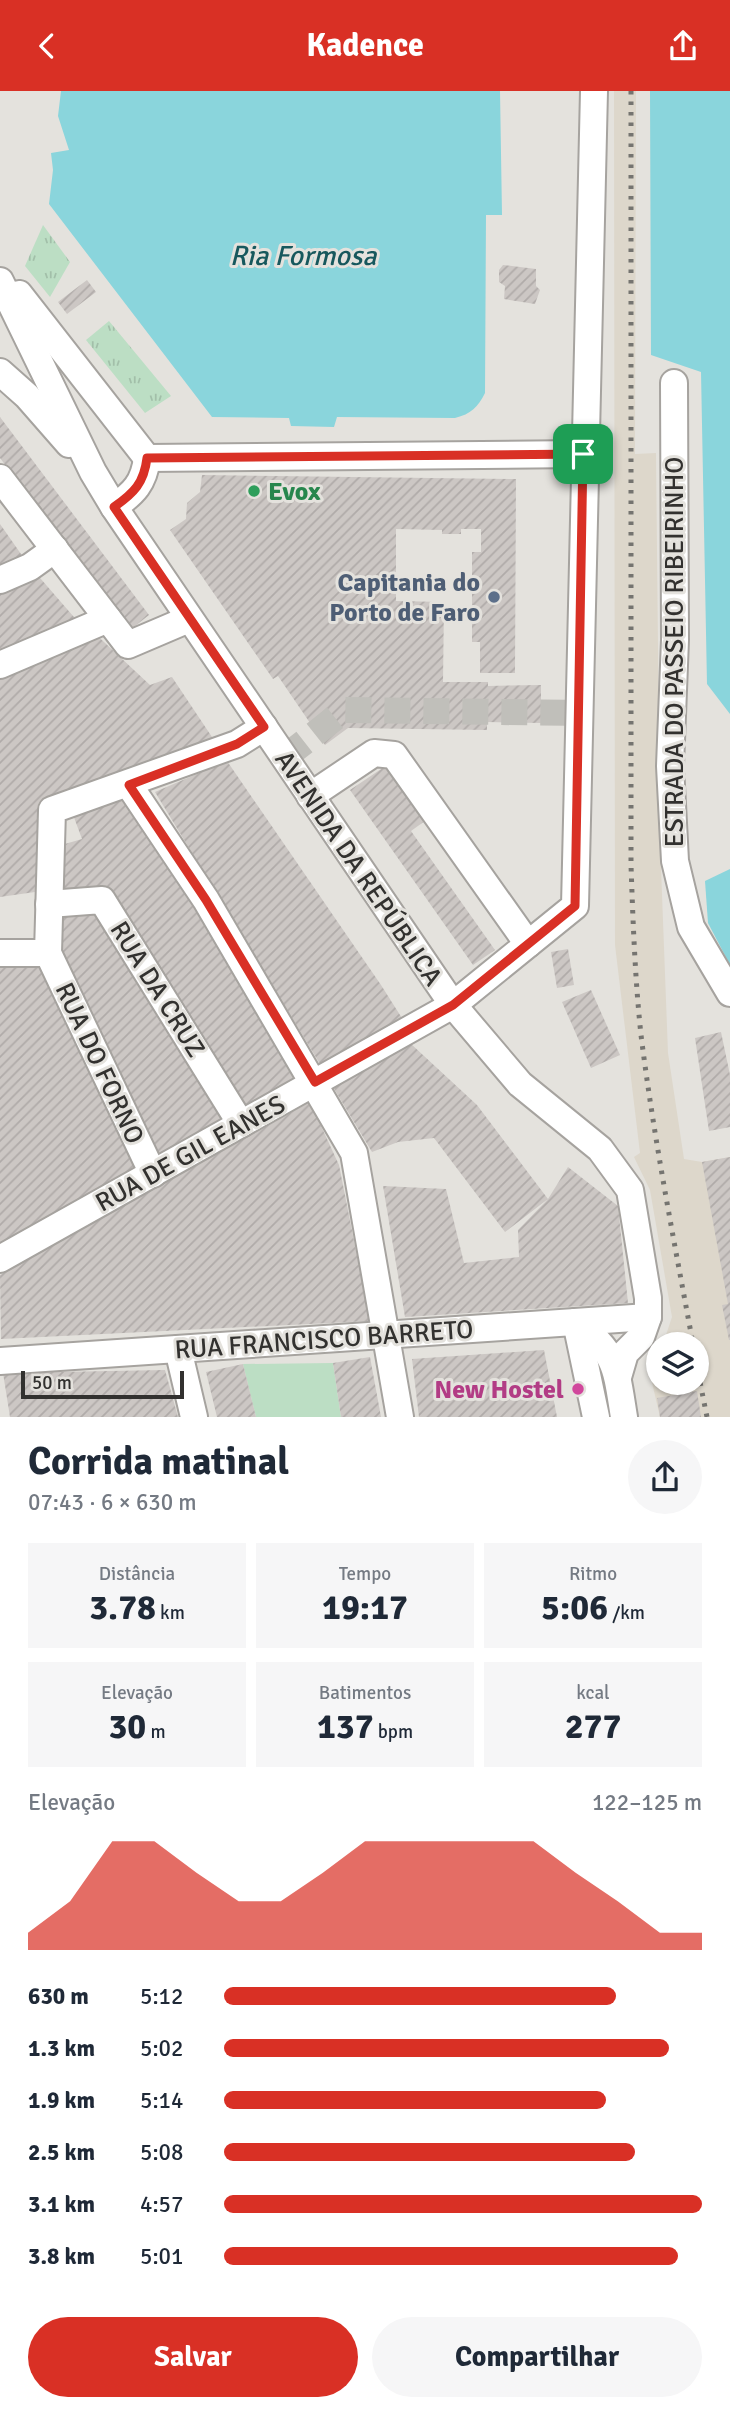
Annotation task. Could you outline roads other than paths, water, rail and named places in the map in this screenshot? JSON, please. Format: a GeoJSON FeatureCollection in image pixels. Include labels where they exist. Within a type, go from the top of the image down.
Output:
{"type":"FeatureCollection","features":[{"type":"Feature","properties":{"kind":"street"},"geometry":{"type":"LineString","coordinates":[[147,458],[583,454],[594,91]]}},
{"type":"Feature","properties":{"kind":"street"},"geometry":{"type":"LineString","coordinates":[[0,270],[147,458],[144,478],[133,493],[114,507]]}},
{"type":"Feature","properties":{"kind":"street","name":"AVENIDA DA REPÚBLICA"},"geometry":{"type":"LineString","coordinates":[[0,281],[93,472],[114,507],[453,1005],[520,1084],[600,1149],[630,1190],[649,1298],[648,1317]]}},
{"type":"Feature","properties":{"kind":"street","name":"AVENIDA DA REPÚBLICA"},"geometry":{"type":"LineString","coordinates":[[0,372],[27,396],[93,472]]}},
{"type":"Feature","properties":{"kind":"street","name":"ESTRADA DO PASSEIO RIBEIRINHO"},"geometry":{"type":"LineString","coordinates":[[674,383],[676,640],[670,766],[675,861],[691,927],[730,993]]}},
{"type":"Feature","properties":{"kind":"street","name":"RUA DE GIL EANES"},"geometry":{"type":"LineString","coordinates":[[0,1259],[453,1005],[575,906],[583,454]]}},
{"type":"Feature","properties":{"kind":"street"},"geometry":{"type":"LineString","coordinates":[[0,478],[128,645],[189,619]]}},
{"type":"Feature","properties":{"kind":"street"},"geometry":{"type":"LineString","coordinates":[[0,580],[30,567],[55,549]]}},
{"type":"Feature","properties":{"kind":"street"},"geometry":{"type":"LineString","coordinates":[[0,665],[107,619]]}},
{"type":"Feature","properties":{"kind":"street"},"geometry":{"type":"LineString","coordinates":[[0,953],[48,953],[52,810],[129,785],[237,744],[264,727]]}},
{"type":"Feature","properties":{"kind":"street"},"geometry":{"type":"LineString","coordinates":[[310,796],[374,753],[394,755],[528,944]]}},
{"type":"Feature","properties":{"kind":"street"},"geometry":{"type":"LineString","coordinates":[[129,785],[206,900],[315,1082],[354,1153],[400,1417]]}},
{"type":"Feature","properties":{"kind":"street","name":"RUA DA CRUZ"},"geometry":{"type":"LineString","coordinates":[[49,904],[102,899],[241,1124]]}},
{"type":"Feature","properties":{"kind":"street","name":"RUA DO FORNO"},"geometry":{"type":"LineString","coordinates":[[48,953],[153,1174]]}},
{"type":"Feature","properties":{"kind":"street"},"geometry":{"type":"LineString","coordinates":[[618,1377],[625,1353],[641,1336],[648,1317]]}},
{"type":"Feature","properties":{"kind":"street","name":"RUA FRANCISCO BARRETO"},"geometry":{"type":"LineString","coordinates":[[0,1360],[648,1317]]}},
{"type":"Feature","properties":{"kind":"street"},"geometry":{"type":"LineString","coordinates":[[576,1322],[598,1339],[610,1354],[618,1377],[624,1417]]}},
{"type":"Feature","properties":{"kind":"street"},"geometry":{"type":"LineString","coordinates":[[576,1322],[596,1417]]}},
{"type":"Feature","properties":{"kind":"street"},"geometry":{"type":"LineString","coordinates":[[178,1349],[194,1417]]}},
{"type":"Feature","properties":{"kind":"water","name":"Ria Formosa"},"geometry":{"type":"Polygon","coordinates":[[[61,91],[500,91],[502,215],[486,215],[485,393],[480,402],[470,412],[455,418],[337,417],[334,427],[291,426],[289,418],[212,417],[49,204],[53,170],[51,153],[69,150],[58,116],[61,91]]]}},
{"type":"Feature","properties":{"kind":"water"},"geometry":{"type":"Polygon","coordinates":[[[650,91],[730,91],[730,714],[707,684],[701,372],[651,355],[650,91]]]}},
{"type":"Feature","properties":{"kind":"water"},"geometry":{"type":"Polygon","coordinates":[[[730,869],[730,965],[708,923],[705,881],[730,869]]]}},
{"type":"Feature","properties":{"kind":"tunnel"},"geometry":{"type":"LineString","coordinates":[[284,758],[345,710],[578,713]]}},
{"type":"Feature","properties":{"kind":"railway"},"geometry":{"type":"LineString","coordinates":[[631,91],[631,865],[634,950],[641,1035],[652,1113],[691,1332]]}},
{"type":"Feature","properties":{"kind":"railway"},"geometry":{"type":"LineString","coordinates":[[703,1395],[707,1417]]}},
{"type":"Feature","properties":{"kind":"place","name":"Evox"},"geometry":{"type":"Point","coordinates":[254,491]}},
{"type":"Feature","properties":{"kind":"place","name":"Capitania do Porto de Faro"},"geometry":{"type":"Point","coordinates":[494,597]}},
{"type":"Feature","properties":{"kind":"place","name":"New Hostel"},"geometry":{"type":"Point","coordinates":[578,1389]}}]}
